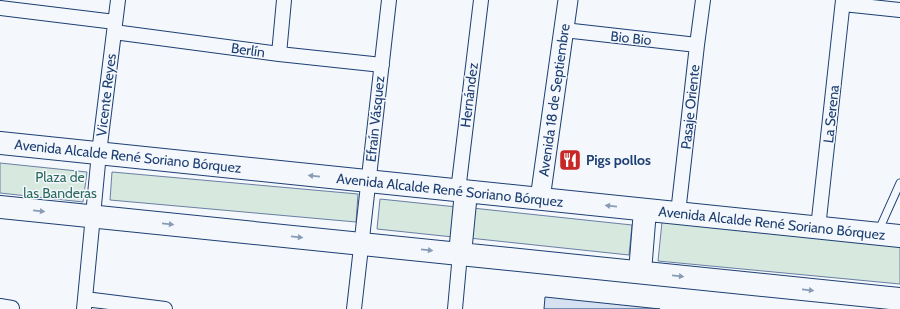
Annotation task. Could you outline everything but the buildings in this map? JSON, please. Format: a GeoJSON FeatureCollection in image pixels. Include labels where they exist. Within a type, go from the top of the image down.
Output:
{"type":"FeatureCollection","features":[{"type":"Feature","properties":{"kind":"main road","name":"Avenida Alcalde René Soriano Bórquez"},"geometry":{"type":"LineString","coordinates":[[0,143],[900,236]]}},
{"type":"Feature","properties":{"kind":"main road"},"geometry":{"type":"LineString","coordinates":[[460,254],[462,191]]}},
{"type":"Feature","properties":{"kind":"main road"},"geometry":{"type":"LineString","coordinates":[[0,207],[900,299]]}},
{"type":"Feature","properties":{"kind":"main road"},"geometry":{"type":"LineString","coordinates":[[640,272],[645,210]]}},
{"type":"Feature","properties":{"kind":"street","name":"Vicente Reyes"},"geometry":{"type":"LineString","coordinates":[[84,304],[99,153],[118,0]]}},
{"type":"Feature","properties":{"kind":"street"},"geometry":{"type":"LineString","coordinates":[[279,54],[284,0]]}},
{"type":"Feature","properties":{"kind":"street","name":"Efraín Vásquez"},"geometry":{"type":"LineString","coordinates":[[354,309],[389,0]]}},
{"type":"Feature","properties":{"kind":"street","name":"Hernández"},"geometry":{"type":"LineString","coordinates":[[462,191],[481,0]]}},
{"type":"Feature","properties":{"kind":"street","name":"Avenida 18 de Septiembre"},"geometry":{"type":"LineString","coordinates":[[540,199],[568,0]]}},
{"type":"Feature","properties":{"kind":"street","name":"Pasaje Oriente"},"geometry":{"type":"LineString","coordinates":[[678,213],[697,45],[704,0]]}},
{"type":"Feature","properties":{"kind":"street"},"geometry":{"type":"LineString","coordinates":[[843,2],[900,10]]}},
{"type":"Feature","properties":{"kind":"street","name":"La Serena"},"geometry":{"type":"LineString","coordinates":[[818,228],[843,2]]}},
{"type":"Feature","properties":{"kind":"street","name":"Berlín"},"geometry":{"type":"LineString","coordinates":[[0,8],[279,54],[382,65]]}},
{"type":"Feature","properties":{"kind":"street","name":"Bio Bio"},"geometry":{"type":"LineString","coordinates":[[564,30],[697,45]]}},
{"type":"Feature","properties":{"kind":"street"},"geometry":{"type":"LineString","coordinates":[[455,309],[460,254]]}},
{"type":"Feature","properties":{"kind":"street"},"geometry":{"type":"LineString","coordinates":[[84,304],[165,309]]}},
{"type":"Feature","properties":{"kind":"lane"},"geometry":{"type":"LineString","coordinates":[[877,234],[900,183]]}},
{"type":"Feature","properties":{"kind":"green space","name":"Plaza de las Banderas"},"geometry":{"type":"Polygon","coordinates":[[[0,163],[87,172],[83,202],[0,193],[0,163]]]}},
{"type":"Feature","properties":{"kind":"green space"},"geometry":{"type":"Polygon","coordinates":[[[112,172],[358,194],[356,222],[110,200],[112,172]]]}},
{"type":"Feature","properties":{"kind":"green space"},"geometry":{"type":"Polygon","coordinates":[[[380,199],[457,207],[453,237],[377,229],[380,199]]]}},
{"type":"Feature","properties":{"kind":"green space"},"geometry":{"type":"Polygon","coordinates":[[[472,208],[632,225],[629,255],[469,238],[472,208]]]}},
{"type":"Feature","properties":{"kind":"green space"},"geometry":{"type":"Polygon","coordinates":[[[662,222],[900,244],[900,284],[658,261],[662,222]]]}},
{"type":"Feature","properties":{"kind":"place","name":"Pigs pollos"},"geometry":{"type":"Point","coordinates":[570,160]}}]}
